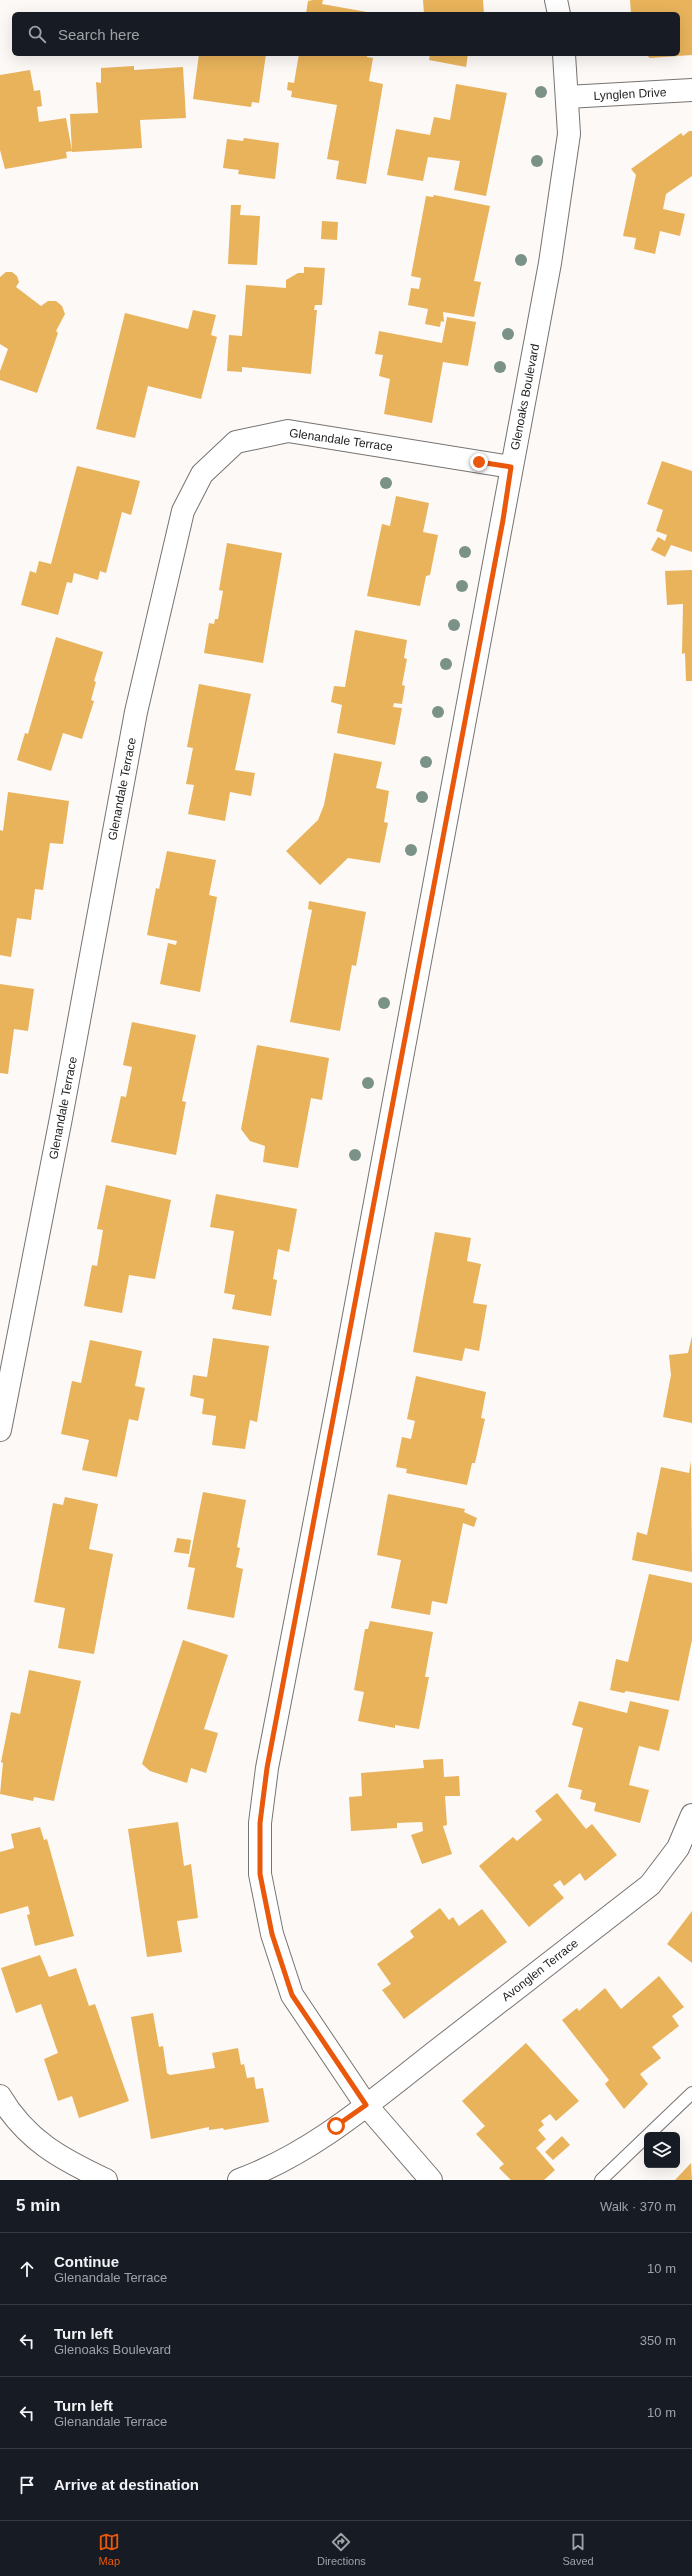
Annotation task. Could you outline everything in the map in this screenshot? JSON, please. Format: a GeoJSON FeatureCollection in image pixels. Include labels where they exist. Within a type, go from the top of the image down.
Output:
{"type":"FeatureCollection","features":[{"type":"Feature","properties":{"kind":"street"},"geometry":{"type":"LineString","coordinates":[[556,0],[559,12]]}},
{"type":"Feature","properties":{"kind":"street","name":"Glenoaks Boulevard"},"geometry":{"type":"LineString","coordinates":[[431,2180],[366,2105],[292,1995],[272,1934],[260,1874],[260,1823],[267,1768],[388,1137],[550,263],[569,134],[564,56]]}},
{"type":"Feature","properties":{"kind":"street","name":"Lynglen Drive"},"geometry":{"type":"LineString","coordinates":[[567,97],[692,90]]}},
{"type":"Feature","properties":{"kind":"street","name":"Glenandale Terrace"},"geometry":{"type":"LineString","coordinates":[[0,1430],[136,712],[183,511],[202,474],[236,442],[288,431],[511,467]]}},
{"type":"Feature","properties":{"kind":"street","name":"Avonglen Terrace"},"geometry":{"type":"LineString","coordinates":[[366,2105],[650,1885],[678,1848],[692,1816]]}},
{"type":"Feature","properties":{"kind":"street"},"geometry":{"type":"LineString","coordinates":[[0,2096],[10,2113],[46,2149],[106,2180]]}},
{"type":"Feature","properties":{"kind":"street"},"geometry":{"type":"LineString","coordinates":[[239,2180],[257,2173],[302,2150],[366,2105]]}},
{"type":"Feature","properties":{"kind":"lane"},"geometry":{"type":"LineString","coordinates":[[650,2132],[692,2093]]}},
{"type":"Feature","properties":{"kind":"lane"},"geometry":{"type":"LineString","coordinates":[[601,2180],[644,2138]]}},
{"type":"Feature","properties":{"kind":"building"},"geometry":{"type":"Polygon","coordinates":[[[323,0],[322,4],[367,12],[306,12],[308,1],[323,0]]]}},
{"type":"Feature","properties":{"kind":"building"},"geometry":{"type":"Polygon","coordinates":[[[423,0],[483,0],[484,12],[424,12],[423,0]]]}},
{"type":"Feature","properties":{"kind":"building"},"geometry":{"type":"Polygon","coordinates":[[[630,0],[692,0],[692,55],[680,56],[680,12],[631,12],[630,0]]]}},
{"type":"Feature","properties":{"kind":"building"},"geometry":{"type":"Polygon","coordinates":[[[199,56],[266,56],[259,103],[252,102],[251,107],[193,99],[199,56]]]}},
{"type":"Feature","properties":{"kind":"building"},"geometry":{"type":"Polygon","coordinates":[[[299,56],[367,56],[373,58],[369,81],[383,84],[366,184],[336,179],[339,161],[327,159],[337,105],[291,97],[292,91],[287,90],[288,82],[294,83],[299,56]]]}},
{"type":"Feature","properties":{"kind":"building"},"geometry":{"type":"Polygon","coordinates":[[[430,56],[468,56],[466,67],[429,60],[430,56]]]}},
{"type":"Feature","properties":{"kind":"building"},"geometry":{"type":"Polygon","coordinates":[[[648,56],[678,56],[650,58],[648,56]]]}},
{"type":"Feature","properties":{"kind":"building"},"geometry":{"type":"Polygon","coordinates":[[[134,66],[134,70],[183,67],[186,118],[140,120],[142,148],[72,152],[70,114],[98,113],[96,82],[101,83],[101,68],[134,66]]]}},
{"type":"Feature","properties":{"kind":"building"},"geometry":{"type":"Polygon","coordinates":[[[30,70],[34,91],[40,90],[42,106],[37,107],[39,122],[66,118],[72,151],[66,152],[67,158],[5,169],[0,150],[0,75],[30,70]]]}},
{"type":"Feature","properties":{"kind":"building"},"geometry":{"type":"Polygon","coordinates":[[[456,84],[507,93],[486,196],[454,190],[460,161],[428,157],[423,181],[387,175],[396,129],[430,135],[434,117],[450,120],[456,84]]]}},
{"type":"Feature","properties":{"kind":"building"},"geometry":{"type":"Polygon","coordinates":[[[689,131],[692,131],[692,176],[666,194],[663,209],[685,214],[680,236],[660,231],[655,254],[634,249],[636,238],[623,236],[636,175],[631,169],[681,133],[683,136],[689,131]]]}},
{"type":"Feature","properties":{"kind":"building"},"geometry":{"type":"Polygon","coordinates":[[[244,138],[279,143],[275,179],[238,174],[239,170],[223,168],[227,139],[243,141],[244,138]]]}},
{"type":"Feature","properties":{"kind":"building"},"geometry":{"type":"Polygon","coordinates":[[[434,195],[490,206],[474,281],[481,282],[474,317],[443,312],[444,322],[441,321],[440,327],[425,324],[428,309],[408,305],[411,288],[419,289],[421,278],[411,276],[426,196],[433,197],[434,195]]]}},
{"type":"Feature","properties":{"kind":"building"},"geometry":{"type":"Polygon","coordinates":[[[231,205],[241,205],[240,215],[260,216],[257,265],[228,264],[231,205]]]}},
{"type":"Feature","properties":{"kind":"building"},"geometry":{"type":"Polygon","coordinates":[[[322,221],[338,222],[337,240],[321,239],[322,221]]]}},
{"type":"Feature","properties":{"kind":"building"},"geometry":{"type":"Polygon","coordinates":[[[304,267],[325,268],[322,305],[315,305],[314,310],[317,310],[311,374],[242,367],[242,372],[227,371],[229,335],[242,336],[246,285],[286,288],[286,280],[298,273],[304,273],[304,267]]]}},
{"type":"Feature","properties":{"kind":"building"},"geometry":{"type":"Polygon","coordinates":[[[6,272],[12,272],[17,276],[19,282],[16,287],[41,306],[48,301],[56,301],[62,306],[65,314],[56,331],[58,333],[37,393],[0,380],[0,371],[8,349],[0,344],[0,277],[6,272]]]}},
{"type":"Feature","properties":{"kind":"building"},"geometry":{"type":"Polygon","coordinates":[[[193,310],[216,315],[211,335],[217,337],[201,399],[148,386],[135,438],[96,429],[125,313],[188,329],[193,310]]]}},
{"type":"Feature","properties":{"kind":"building"},"geometry":{"type":"Polygon","coordinates":[[[447,317],[476,322],[468,366],[443,362],[432,423],[384,414],[390,379],[379,376],[383,355],[375,354],[379,331],[442,343],[447,317]]]}},
{"type":"Feature","properties":{"kind":"building"},"geometry":{"type":"Polygon","coordinates":[[[662,461],[692,471],[692,552],[671,545],[665,557],[651,550],[658,537],[665,541],[667,535],[656,531],[663,510],[647,504],[662,461]]]}},
{"type":"Feature","properties":{"kind":"building"},"geometry":{"type":"Polygon","coordinates":[[[77,466],[140,481],[131,515],[122,512],[106,573],[100,571],[98,580],[74,573],[72,583],[67,582],[58,615],[21,605],[30,571],[36,573],[39,561],[51,564],[77,466]]]}},
{"type":"Feature","properties":{"kind":"building"},"geometry":{"type":"Polygon","coordinates":[[[396,496],[429,503],[423,532],[438,535],[430,575],[426,576],[420,606],[367,596],[382,524],[390,526],[396,496]]]}},
{"type":"Feature","properties":{"kind":"building"},"geometry":{"type":"Polygon","coordinates":[[[227,543],[282,553],[263,663],[204,653],[209,623],[214,624],[215,619],[218,619],[223,591],[219,590],[227,543]]]}},
{"type":"Feature","properties":{"kind":"building"},"geometry":{"type":"Polygon","coordinates":[[[692,570],[692,681],[686,681],[685,653],[682,654],[683,604],[667,605],[665,571],[692,570]]]}},
{"type":"Feature","properties":{"kind":"building"},"geometry":{"type":"Polygon","coordinates":[[[355,630],[407,640],[404,658],[407,659],[402,685],[405,686],[402,704],[394,703],[393,707],[402,708],[395,745],[337,733],[342,705],[331,702],[334,686],[345,687],[355,630]]]}},
{"type":"Feature","properties":{"kind":"building"},"geometry":{"type":"Polygon","coordinates":[[[56,637],[103,652],[94,681],[96,682],[91,700],[94,701],[82,739],[63,733],[51,771],[17,760],[25,733],[28,734],[56,637]]]}},
{"type":"Feature","properties":{"kind":"building"},"geometry":{"type":"Polygon","coordinates":[[[199,684],[251,694],[235,770],[255,773],[251,796],[230,792],[225,821],[188,814],[194,785],[186,784],[193,748],[187,747],[199,684]]]}},
{"type":"Feature","properties":{"kind":"building"},"geometry":{"type":"Polygon","coordinates":[[[334,753],[382,762],[376,788],[389,791],[384,822],[388,823],[380,863],[348,858],[320,885],[286,851],[318,820],[324,805],[334,753]]]}},
{"type":"Feature","properties":{"kind":"building"},"geometry":{"type":"Polygon","coordinates":[[[8,792],[69,801],[63,844],[50,843],[43,890],[35,889],[31,920],[17,918],[11,957],[0,955],[0,830],[3,831],[8,792]]]}},
{"type":"Feature","properties":{"kind":"building"},"geometry":{"type":"Polygon","coordinates":[[[167,851],[216,860],[209,895],[217,897],[200,992],[160,984],[168,943],[176,945],[177,941],[147,935],[156,888],[159,889],[167,851]]]}},
{"type":"Feature","properties":{"kind":"building"},"geometry":{"type":"Polygon","coordinates":[[[309,901],[366,912],[356,966],[352,965],[340,1031],[290,1022],[312,910],[308,909],[309,901]]]}},
{"type":"Feature","properties":{"kind":"building"},"geometry":{"type":"Polygon","coordinates":[[[0,984],[34,989],[28,1031],[14,1029],[8,1074],[0,1073],[0,984]]]}},
{"type":"Feature","properties":{"kind":"building"},"geometry":{"type":"Polygon","coordinates":[[[132,1022],[196,1035],[182,1101],[186,1102],[176,1155],[111,1142],[121,1096],[126,1097],[132,1067],[123,1065],[132,1022]]]}},
{"type":"Feature","properties":{"kind":"building"},"geometry":{"type":"Polygon","coordinates":[[[257,1045],[329,1058],[322,1100],[311,1098],[298,1168],[263,1162],[265,1146],[250,1141],[241,1129],[257,1045]]]}},
{"type":"Feature","properties":{"kind":"building"},"geometry":{"type":"Polygon","coordinates":[[[106,1185],[171,1200],[155,1279],[129,1275],[122,1313],[84,1306],[92,1265],[97,1266],[103,1230],[97,1229],[106,1185]]]}},
{"type":"Feature","properties":{"kind":"building"},"geometry":{"type":"Polygon","coordinates":[[[216,1194],[297,1209],[289,1252],[278,1249],[273,1279],[277,1280],[271,1316],[232,1309],[235,1295],[224,1293],[234,1231],[210,1227],[216,1194]]]}},
{"type":"Feature","properties":{"kind":"building"},"geometry":{"type":"Polygon","coordinates":[[[435,1232],[471,1238],[467,1261],[481,1264],[473,1303],[487,1305],[479,1351],[465,1348],[462,1361],[413,1352],[435,1232]]]}},
{"type":"Feature","properties":{"kind":"building"},"geometry":{"type":"Polygon","coordinates":[[[692,1336],[692,1423],[663,1417],[671,1375],[669,1355],[688,1353],[692,1336]]]}},
{"type":"Feature","properties":{"kind":"building"},"geometry":{"type":"Polygon","coordinates":[[[213,1338],[269,1346],[257,1422],[250,1420],[245,1449],[212,1445],[216,1416],[202,1414],[204,1399],[190,1396],[193,1375],[207,1377],[213,1338]]]}},
{"type":"Feature","properties":{"kind":"building"},"geometry":{"type":"Polygon","coordinates":[[[90,1340],[142,1351],[135,1386],[145,1388],[138,1421],[129,1419],[117,1477],[82,1470],[89,1440],[61,1434],[72,1381],[81,1383],[90,1340]]]}},
{"type":"Feature","properties":{"kind":"building"},"geometry":{"type":"Polygon","coordinates":[[[416,1376],[486,1392],[481,1418],[485,1419],[475,1463],[472,1463],[467,1485],[406,1473],[407,1469],[396,1467],[402,1437],[411,1439],[415,1421],[407,1419],[416,1376]]]}},
{"type":"Feature","properties":{"kind":"building"},"geometry":{"type":"Polygon","coordinates":[[[691,1461],[692,1572],[632,1560],[637,1532],[647,1535],[661,1467],[689,1473],[691,1461]]]}},
{"type":"Feature","properties":{"kind":"building"},"geometry":{"type":"Polygon","coordinates":[[[203,1492],[246,1500],[237,1547],[240,1548],[236,1567],[243,1569],[234,1618],[187,1609],[195,1568],[188,1567],[203,1492]]]}},
{"type":"Feature","properties":{"kind":"building"},"geometry":{"type":"Polygon","coordinates":[[[388,1494],[465,1509],[464,1512],[477,1518],[474,1527],[463,1523],[447,1604],[432,1601],[430,1615],[391,1608],[401,1560],[377,1555],[388,1494]]]}},
{"type":"Feature","properties":{"kind":"building"},"geometry":{"type":"Polygon","coordinates":[[[65,1497],[98,1504],[89,1549],[113,1554],[94,1654],[58,1648],[65,1608],[34,1602],[53,1503],[63,1505],[65,1497]]]}},
{"type":"Feature","properties":{"kind":"building"},"geometry":{"type":"Polygon","coordinates":[[[177,1538],[191,1540],[189,1554],[174,1552],[177,1538]]]}},
{"type":"Feature","properties":{"kind":"building"},"geometry":{"type":"Polygon","coordinates":[[[649,1574],[692,1583],[692,1640],[679,1701],[626,1691],[624,1693],[610,1690],[616,1659],[628,1662],[649,1574]]]}},
{"type":"Feature","properties":{"kind":"building"},"geometry":{"type":"Polygon","coordinates":[[[370,1621],[433,1632],[425,1677],[429,1677],[419,1729],[395,1725],[395,1728],[358,1721],[364,1692],[354,1690],[365,1629],[368,1629],[370,1621]]]}},
{"type":"Feature","properties":{"kind":"building"},"geometry":{"type":"Polygon","coordinates":[[[183,1640],[228,1655],[204,1729],[218,1733],[206,1773],[191,1768],[187,1783],[150,1771],[142,1764],[183,1640]]]}},
{"type":"Feature","properties":{"kind":"building"},"geometry":{"type":"Polygon","coordinates":[[[29,1670],[81,1681],[54,1801],[34,1797],[33,1801],[0,1794],[3,1763],[1,1762],[11,1712],[20,1714],[29,1670]]]}},
{"type":"Feature","properties":{"kind":"building"},"geometry":{"type":"Polygon","coordinates":[[[579,1701],[627,1713],[630,1701],[669,1710],[659,1751],[639,1746],[629,1785],[649,1790],[640,1823],[594,1811],[596,1803],[580,1799],[582,1790],[568,1787],[583,1728],[572,1725],[579,1701]]]}},
{"type":"Feature","properties":{"kind":"building"},"geometry":{"type":"Polygon","coordinates":[[[443,1759],[444,1777],[459,1776],[460,1796],[445,1796],[447,1825],[443,1826],[452,1854],[422,1864],[411,1835],[423,1831],[422,1822],[397,1823],[397,1828],[351,1831],[349,1797],[362,1796],[361,1773],[424,1768],[423,1760],[443,1759]]]}},
{"type":"Feature","properties":{"kind":"building"},"geometry":{"type":"Polygon","coordinates":[[[557,1793],[586,1829],[592,1824],[617,1855],[585,1881],[580,1873],[564,1886],[560,1880],[553,1885],[564,1898],[529,1927],[479,1866],[513,1837],[517,1841],[542,1820],[535,1811],[557,1793]]]}},
{"type":"Feature","properties":{"kind":"building"},"geometry":{"type":"Polygon","coordinates":[[[178,1822],[184,1866],[191,1864],[198,1918],[177,1921],[182,1952],[147,1957],[128,1829],[178,1822]]]}},
{"type":"Feature","properties":{"kind":"building"},"geometry":{"type":"Polygon","coordinates":[[[40,1827],[44,1840],[47,1839],[74,1936],[35,1946],[27,1915],[30,1914],[28,1906],[0,1914],[0,1852],[14,1848],[11,1834],[40,1827]]]}},
{"type":"Feature","properties":{"kind":"building"},"geometry":{"type":"Polygon","coordinates":[[[440,1908],[449,1920],[453,1917],[459,1926],[482,1909],[507,1942],[404,2019],[382,1990],[391,1984],[377,1964],[414,1937],[410,1931],[440,1908]]]}},
{"type":"Feature","properties":{"kind":"building"},"geometry":{"type":"Polygon","coordinates":[[[692,1911],[692,1963],[667,1944],[692,1911]]]}},
{"type":"Feature","properties":{"kind":"building"},"geometry":{"type":"Polygon","coordinates":[[[40,1955],[49,1977],[76,1968],[89,2006],[95,2004],[129,2101],[79,2118],[72,2096],[58,2101],[44,2059],[58,2053],[41,2004],[16,2013],[1,1968],[40,1955]]]}},
{"type":"Feature","properties":{"kind":"building"},"geometry":{"type":"Polygon","coordinates":[[[659,1976],[684,2007],[672,2016],[679,2026],[652,2047],[661,2058],[640,2074],[648,2084],[624,2109],[605,2084],[609,2080],[562,2020],[577,2008],[579,2011],[605,1988],[621,2009],[659,1976]]]}},
{"type":"Feature","properties":{"kind":"building"},"geometry":{"type":"Polygon","coordinates":[[[153,2013],[159,2047],[163,2046],[167,2073],[170,2075],[215,2068],[212,2053],[238,2048],[241,2065],[244,2064],[247,2078],[254,2077],[256,2089],[263,2088],[269,2122],[224,2130],[223,2128],[209,2130],[209,2127],[151,2139],[131,2017],[153,2013]]]}},
{"type":"Feature","properties":{"kind":"building"},"geometry":{"type":"Polygon","coordinates":[[[526,2043],[579,2101],[556,2121],[550,2114],[541,2121],[544,2125],[538,2130],[546,2139],[536,2148],[555,2170],[544,2180],[511,2180],[499,2168],[504,2164],[476,2134],[485,2126],[462,2101],[526,2043]]]}},
{"type":"Feature","properties":{"kind":"building"},"geometry":{"type":"Polygon","coordinates":[[[562,2136],[570,2145],[553,2160],[545,2152],[562,2136]]]}},
{"type":"Feature","properties":{"kind":"building"},"geometry":{"type":"Polygon","coordinates":[[[691,2163],[692,2180],[675,2180],[691,2163]]]}},
{"type":"Feature","properties":{"kind":"route"},"geometry":{"type":"LineString","coordinates":[[336,2126],[366,2105],[292,1995],[272,1934],[260,1874],[260,1823],[267,1768],[339,1396],[503,520],[511,467],[479,462]]}}]}
